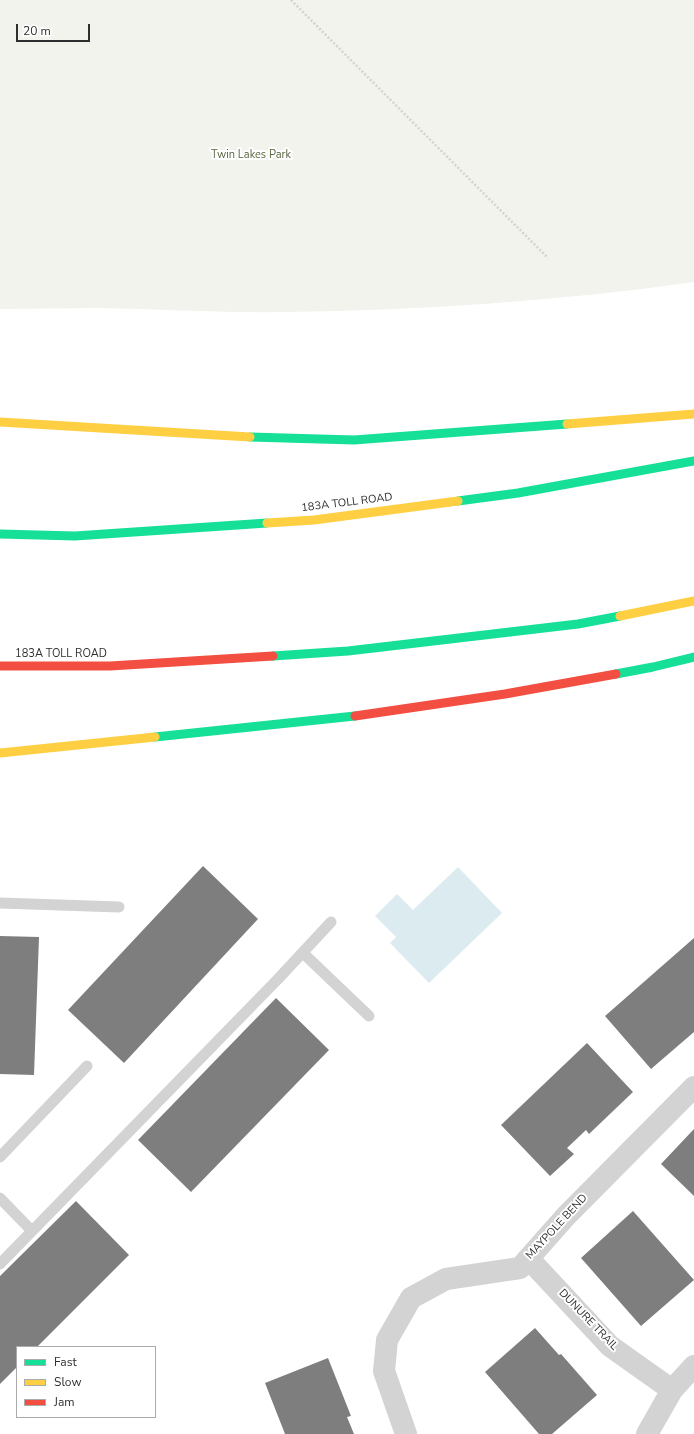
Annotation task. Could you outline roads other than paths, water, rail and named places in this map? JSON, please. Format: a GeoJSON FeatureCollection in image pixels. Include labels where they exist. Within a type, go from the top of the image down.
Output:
{"type":"FeatureCollection","features":[{"type":"Feature","properties":{"kind":"highway"},"geometry":{"type":"LineString","coordinates":[[0,422],[224,436],[354,440],[694,414]]}},
{"type":"Feature","properties":{"kind":"highway","name":"183A TOLL ROAD"},"geometry":{"type":"LineString","coordinates":[[0,534],[75,536],[314,520],[518,493],[694,461]]}},
{"type":"Feature","properties":{"kind":"highway","name":"183A TOLL ROAD"},"geometry":{"type":"LineString","coordinates":[[0,666],[110,666],[348,651],[578,624],[694,601]]}},
{"type":"Feature","properties":{"kind":"highway"},"geometry":{"type":"LineString","coordinates":[[0,753],[355,716],[505,694],[694,658]]}},
{"type":"Feature","properties":{"kind":"street","name":"MAYPOLE BEND"},"geometry":{"type":"LineString","coordinates":[[406,1434],[384,1371],[387,1340],[411,1298],[446,1279],[520,1268],[566,1216],[694,1087]]}},
{"type":"Feature","properties":{"kind":"street","name":"DUNURE TRAIL"},"geometry":{"type":"LineString","coordinates":[[529,1259],[610,1346],[672,1390]]}},
{"type":"Feature","properties":{"kind":"street"},"geometry":{"type":"LineString","coordinates":[[647,1434],[672,1390],[694,1366]]}},
{"type":"Feature","properties":{"kind":"lane"},"geometry":{"type":"LineString","coordinates":[[0,903],[119,907]]}},
{"type":"Feature","properties":{"kind":"lane"},"geometry":{"type":"LineString","coordinates":[[0,1264],[330,922]]}},
{"type":"Feature","properties":{"kind":"lane"},"geometry":{"type":"LineString","coordinates":[[302,952],[369,1016]]}},
{"type":"Feature","properties":{"kind":"lane"},"geometry":{"type":"LineString","coordinates":[[0,1157],[87,1066]]}},
{"type":"Feature","properties":{"kind":"lane"},"geometry":{"type":"LineString","coordinates":[[0,1198],[32,1231]]}},
{"type":"Feature","properties":{"kind":"park label","name":"Twin Lakes Park"},"geometry":{"type":"Point","coordinates":[251,155]}}]}
